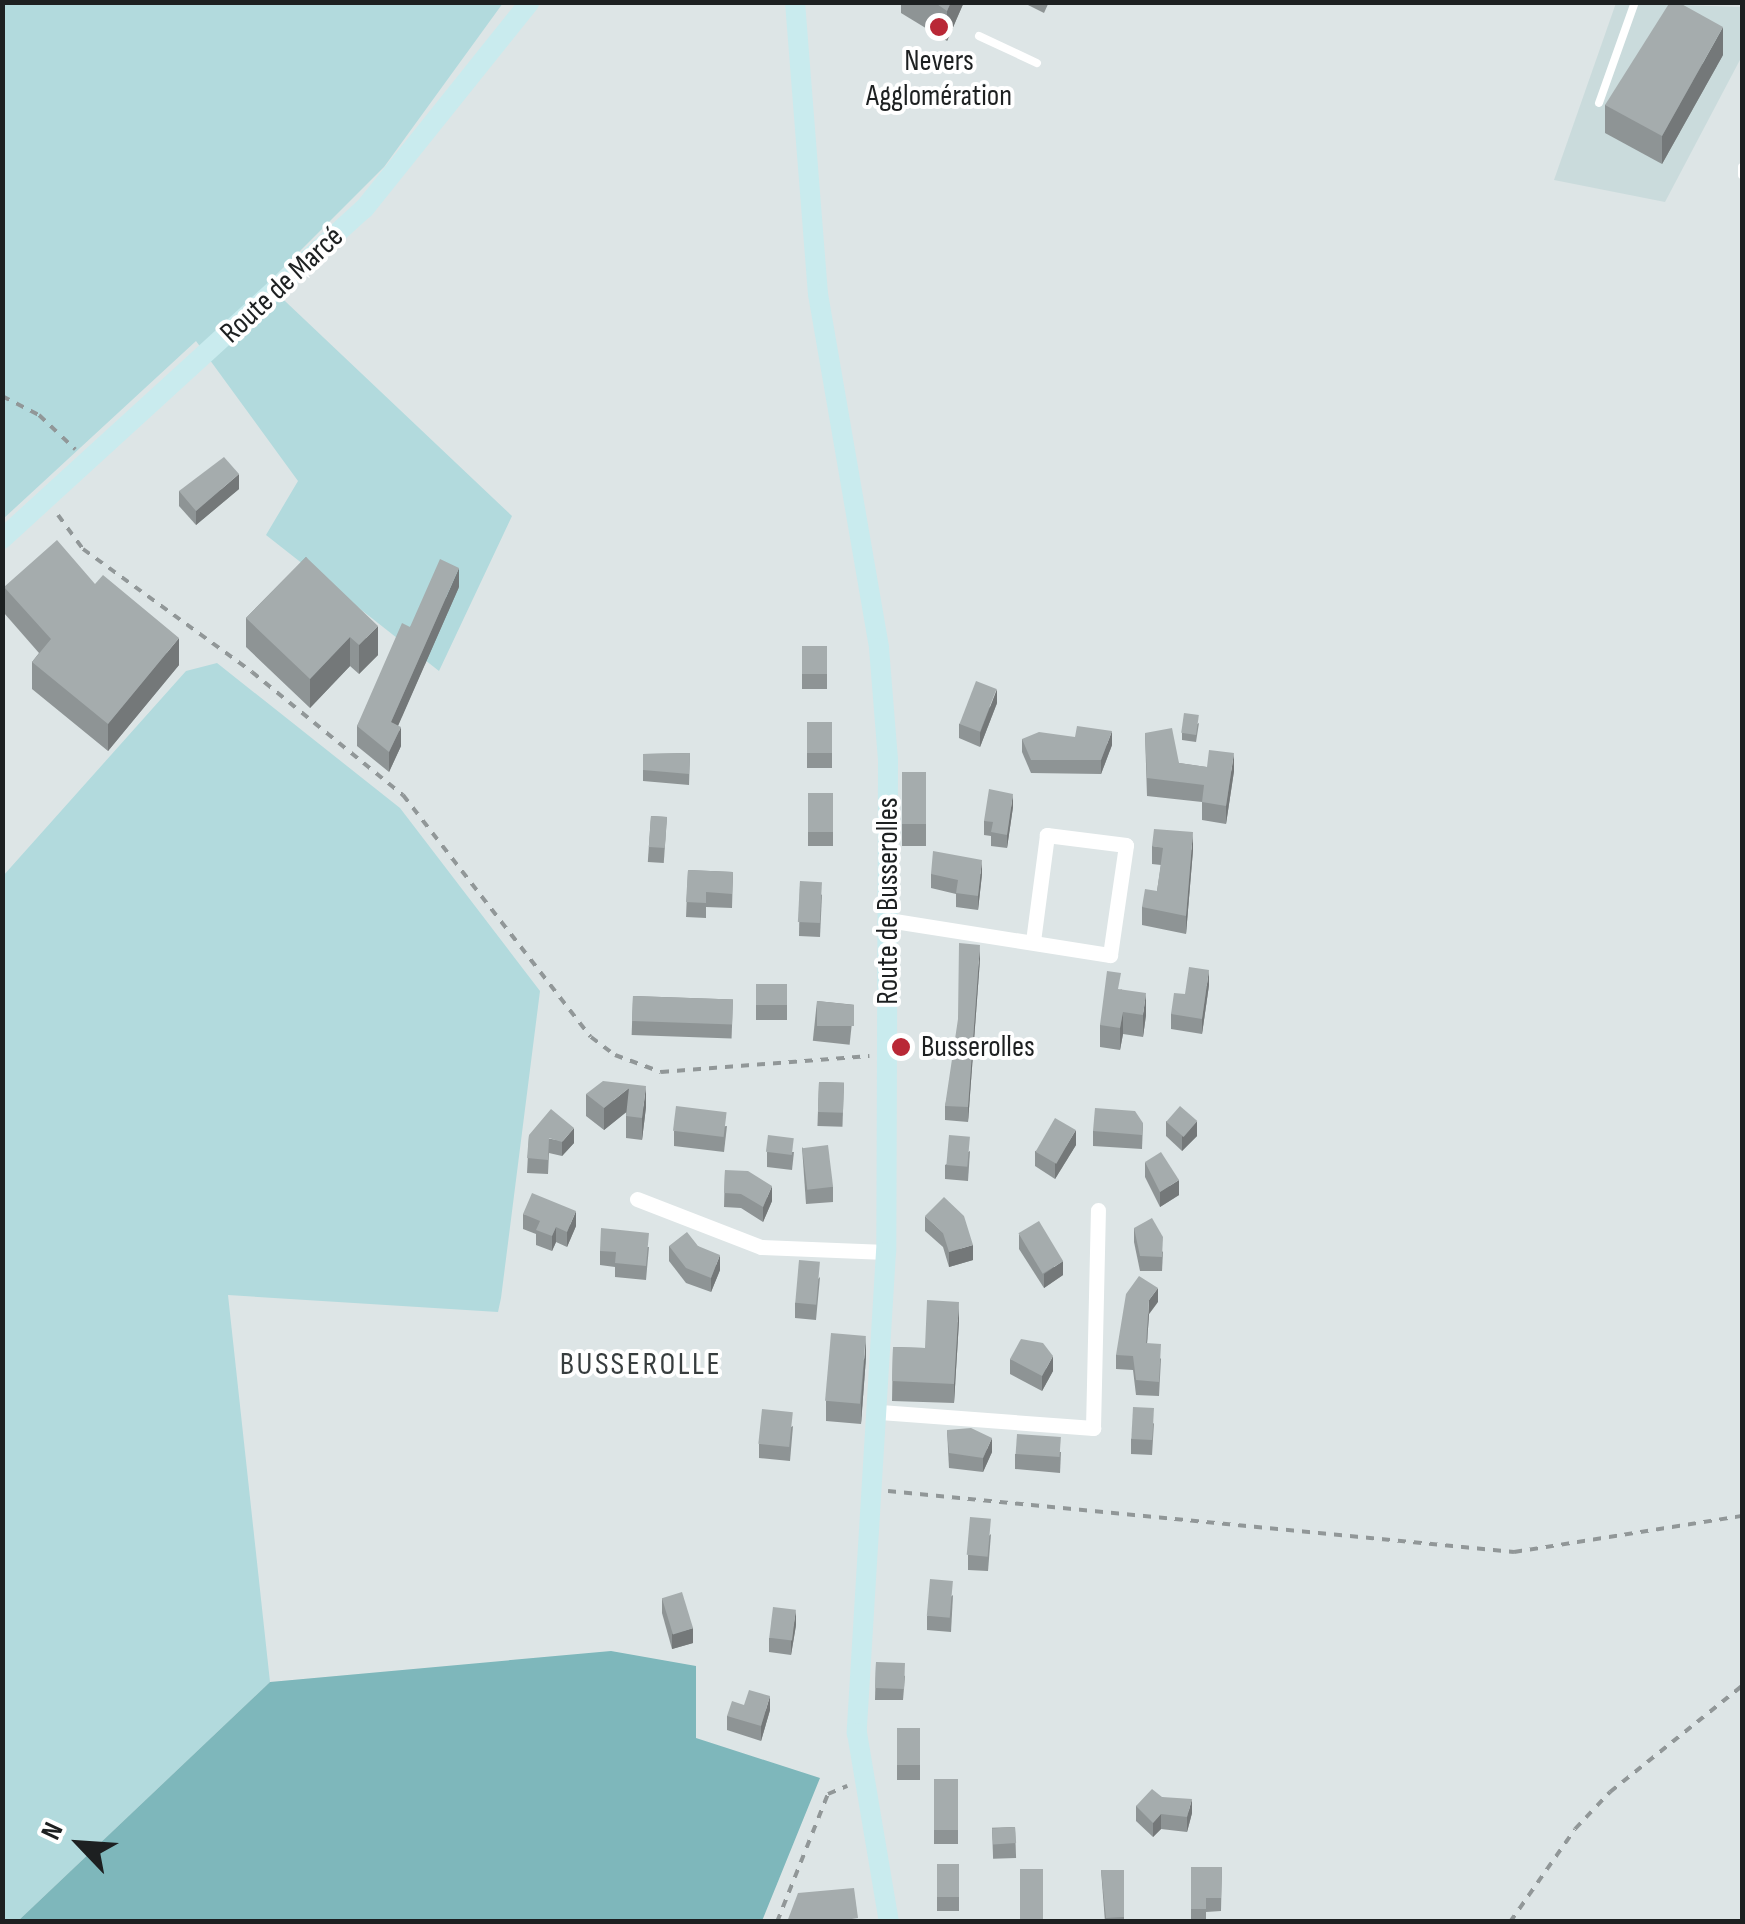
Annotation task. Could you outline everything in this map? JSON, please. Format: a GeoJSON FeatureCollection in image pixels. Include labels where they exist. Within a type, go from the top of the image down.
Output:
{"type":"FeatureCollection","features":[{"type":"Feature","properties":{"kind":"main road","name":"Route de Marcé"},"geometry":{"type":"LineString","coordinates":[[2,539],[364,208],[530,2]]}},
{"type":"Feature","properties":{"kind":"main road","name":"Route de Busserolles"},"geometry":{"type":"LineString","coordinates":[[795,2],[818,294],[879,648],[888,760],[886,1252],[880,1412],[857,1688],[860,1780],[890,1922]]}},
{"type":"Feature","properties":{"kind":"street"},"geometry":{"type":"LineString","coordinates":[[888,920],[1110,955],[1126,845],[1047,835],[1033,942]]}},
{"type":"Feature","properties":{"kind":"street"},"geometry":{"type":"LineString","coordinates":[[637,1200],[761,1246],[886,1252]]}},
{"type":"Feature","properties":{"kind":"street"},"geometry":{"type":"LineString","coordinates":[[880,1412],[1093,1428],[1098,1210]]}},
{"type":"Feature","properties":{"kind":"lane"},"geometry":{"type":"LineString","coordinates":[[1599,103],[1635,2]]}},
{"type":"Feature","properties":{"kind":"lane"},"geometry":{"type":"LineString","coordinates":[[979,36],[1038,63]]}},
{"type":"Feature","properties":{"kind":"lane"},"geometry":{"type":"LineString","coordinates":[[1742,167],[1742,176]]}},
{"type":"Feature","properties":{"kind":"path"},"geometry":{"type":"LineString","coordinates":[[2,396],[39,415],[88,462]]}},
{"type":"Feature","properties":{"kind":"path"},"geometry":{"type":"LineString","coordinates":[[49,497],[83,549],[252,672],[403,794],[591,1037],[615,1055],[662,1072],[889,1055]]}},
{"type":"Feature","properties":{"kind":"path"},"geometry":{"type":"LineString","coordinates":[[873,1490],[1514,1552],[1742,1516]]}},
{"type":"Feature","properties":{"kind":"path"},"geometry":{"type":"LineString","coordinates":[[1510,1922],[1575,1829],[1610,1792],[1742,1686]]}},
{"type":"Feature","properties":{"kind":"path"},"geometry":{"type":"LineString","coordinates":[[776,1922],[828,1794],[860,1780]]}},
{"type":"Feature","properties":{"kind":"shaded area"},"geometry":{"type":"Polygon","coordinates":[[[3,3],[503,3],[384,167],[267,284],[512,516],[439,671],[266,535],[298,481],[196,341],[3,519],[3,3]]]}},
{"type":"Feature","properties":{"kind":"shaded area"},"geometry":{"type":"Polygon","coordinates":[[[1616,3],[1742,7],[1742,56],[1665,202],[1554,180],[1616,3]]]}},
{"type":"Feature","properties":{"kind":"shaded area"},"geometry":{"type":"Polygon","coordinates":[[[217,663],[400,808],[540,991],[501,1298],[498,1312],[228,1295],[270,1682],[18,1921],[3,1922],[3,876],[186,671],[217,663]]]}},
{"type":"Feature","properties":{"kind":"shaded area"},"geometry":{"type":"Polygon","coordinates":[[[611,1651],[696,1666],[696,1738],[820,1778],[762,1921],[18,1921],[270,1682],[611,1651]]]}},
{"type":"Feature","properties":{"kind":"building"},"geometry":{"type":"Polygon","coordinates":[[[934,2],[951,2],[947,11],[934,2]]]}},
{"type":"Feature","properties":{"kind":"building"},"geometry":{"type":"Polygon","coordinates":[[[1670,2],[1678,2],[1723,27],[1662,136],[1605,105],[1670,2]]]}},
{"type":"Feature","properties":{"kind":"building"},"geometry":{"type":"Polygon","coordinates":[[[224,457],[239,474],[196,511],[179,491],[224,457]]]}},
{"type":"Feature","properties":{"kind":"building"},"geometry":{"type":"Polygon","coordinates":[[[57,540],[95,584],[103,575],[179,638],[108,724],[32,662],[51,639],[4,587],[57,540]]]}},
{"type":"Feature","properties":{"kind":"building"},"geometry":{"type":"Polygon","coordinates":[[[306,557],[378,626],[359,645],[350,637],[310,679],[246,618],[306,557]]]}},
{"type":"Feature","properties":{"kind":"building"},"geometry":{"type":"Polygon","coordinates":[[[440,559],[459,568],[391,722],[401,727],[389,752],[357,726],[402,623],[410,627],[440,559]]]}},
{"type":"Feature","properties":{"kind":"building"},"geometry":{"type":"Polygon","coordinates":[[[802,646],[827,646],[827,674],[802,674],[802,646]]]}},
{"type":"Feature","properties":{"kind":"building"},"geometry":{"type":"Polygon","coordinates":[[[976,681],[997,689],[980,732],[960,724],[976,681]]]}},
{"type":"Feature","properties":{"kind":"building"},"geometry":{"type":"Polygon","coordinates":[[[1184,713],[1199,715],[1196,735],[1181,733],[1184,713]]]}},
{"type":"Feature","properties":{"kind":"building"},"geometry":{"type":"Polygon","coordinates":[[[807,722],[832,722],[832,753],[807,753],[807,722]]]}},
{"type":"Feature","properties":{"kind":"building"},"geometry":{"type":"Polygon","coordinates":[[[1077,726],[1112,731],[1101,760],[1031,760],[1022,739],[1039,732],[1075,737],[1077,726]]]}},
{"type":"Feature","properties":{"kind":"building"},"geometry":{"type":"Polygon","coordinates":[[[1172,728],[1179,763],[1207,767],[1209,750],[1234,753],[1226,806],[1202,802],[1204,785],[1147,778],[1145,733],[1172,728]]]}},
{"type":"Feature","properties":{"kind":"building"},"geometry":{"type":"Polygon","coordinates":[[[690,753],[689,774],[643,770],[643,754],[690,753]]]}},
{"type":"Feature","properties":{"kind":"building"},"geometry":{"type":"Polygon","coordinates":[[[902,772],[926,772],[926,824],[902,824],[902,772]]]}},
{"type":"Feature","properties":{"kind":"building"},"geometry":{"type":"Polygon","coordinates":[[[989,789],[1013,794],[1007,835],[991,832],[993,822],[984,821],[989,789]]]}},
{"type":"Feature","properties":{"kind":"building"},"geometry":{"type":"Polygon","coordinates":[[[808,793],[833,793],[833,832],[808,832],[808,793]]]}},
{"type":"Feature","properties":{"kind":"building"},"geometry":{"type":"Polygon","coordinates":[[[651,816],[667,817],[665,848],[649,847],[651,816]]]}},
{"type":"Feature","properties":{"kind":"building"},"geometry":{"type":"Polygon","coordinates":[[[1154,829],[1193,832],[1186,916],[1142,907],[1145,889],[1157,891],[1163,848],[1152,846],[1154,829]]]}},
{"type":"Feature","properties":{"kind":"building"},"geometry":{"type":"Polygon","coordinates":[[[933,851],[982,860],[978,896],[956,893],[958,880],[931,874],[933,851]]]}},
{"type":"Feature","properties":{"kind":"building"},"geometry":{"type":"Polygon","coordinates":[[[688,870],[733,872],[732,894],[706,892],[706,903],[686,902],[688,870]]]}},
{"type":"Feature","properties":{"kind":"building"},"geometry":{"type":"Polygon","coordinates":[[[800,881],[822,882],[820,923],[798,922],[800,881]]]}},
{"type":"Feature","properties":{"kind":"building"},"geometry":{"type":"Polygon","coordinates":[[[959,943],[980,945],[968,1107],[945,1106],[958,1019],[959,943]]]}},
{"type":"Feature","properties":{"kind":"building"},"geometry":{"type":"Polygon","coordinates":[[[1189,967],[1209,970],[1202,1019],[1171,1014],[1174,993],[1185,994],[1189,967]]]}},
{"type":"Feature","properties":{"kind":"building"},"geometry":{"type":"Polygon","coordinates":[[[1107,971],[1121,973],[1118,989],[1146,993],[1143,1015],[1123,1012],[1120,1028],[1100,1025],[1107,971]]]}},
{"type":"Feature","properties":{"kind":"building"},"geometry":{"type":"Polygon","coordinates":[[[756,984],[787,984],[787,1005],[756,1005],[756,984]]]}},
{"type":"Feature","properties":{"kind":"building"},"geometry":{"type":"Polygon","coordinates":[[[633,996],[733,999],[732,1024],[632,1021],[633,996]]]}},
{"type":"Feature","properties":{"kind":"building"},"geometry":{"type":"Polygon","coordinates":[[[817,1001],[854,1005],[854,1026],[817,1026],[817,1001]]]}},
{"type":"Feature","properties":{"kind":"building"},"geometry":{"type":"Polygon","coordinates":[[[603,1081],[646,1086],[642,1118],[626,1116],[629,1088],[604,1108],[586,1094],[603,1081]]]}},
{"type":"Feature","properties":{"kind":"building"},"geometry":{"type":"Polygon","coordinates":[[[819,1082],[844,1083],[843,1113],[818,1112],[819,1082]]]}},
{"type":"Feature","properties":{"kind":"building"},"geometry":{"type":"Polygon","coordinates":[[[676,1106],[727,1112],[724,1137],[673,1131],[676,1106]]]}},
{"type":"Feature","properties":{"kind":"building"},"geometry":{"type":"Polygon","coordinates":[[[1180,1106],[1197,1121],[1184,1137],[1166,1122],[1180,1106]]]}},
{"type":"Feature","properties":{"kind":"building"},"geometry":{"type":"Polygon","coordinates":[[[1095,1108],[1135,1111],[1143,1123],[1142,1135],[1093,1131],[1095,1108]]]}},
{"type":"Feature","properties":{"kind":"building"},"geometry":{"type":"Polygon","coordinates":[[[551,1109],[574,1128],[562,1142],[549,1138],[548,1160],[527,1158],[529,1135],[551,1109]]]}},
{"type":"Feature","properties":{"kind":"building"},"geometry":{"type":"Polygon","coordinates":[[[1055,1118],[1076,1130],[1056,1164],[1036,1152],[1055,1118]]]}},
{"type":"Feature","properties":{"kind":"building"},"geometry":{"type":"Polygon","coordinates":[[[768,1135],[794,1138],[792,1155],[766,1152],[768,1135]]]}},
{"type":"Feature","properties":{"kind":"building"},"geometry":{"type":"Polygon","coordinates":[[[949,1135],[970,1137],[967,1167],[946,1165],[949,1135]]]}},
{"type":"Feature","properties":{"kind":"building"},"geometry":{"type":"Polygon","coordinates":[[[828,1145],[833,1187],[807,1190],[802,1148],[828,1145]]]}},
{"type":"Feature","properties":{"kind":"building"},"geometry":{"type":"Polygon","coordinates":[[[1161,1152],[1179,1180],[1160,1192],[1145,1162],[1161,1152]]]}},
{"type":"Feature","properties":{"kind":"building"},"geometry":{"type":"Polygon","coordinates":[[[725,1170],[748,1171],[772,1186],[763,1207],[741,1194],[724,1193],[725,1170]]]}},
{"type":"Feature","properties":{"kind":"building"},"geometry":{"type":"Polygon","coordinates":[[[532,1193],[576,1211],[567,1232],[556,1227],[552,1236],[536,1230],[540,1221],[523,1214],[532,1193]]]}},
{"type":"Feature","properties":{"kind":"building"},"geometry":{"type":"Polygon","coordinates":[[[944,1197],[964,1216],[973,1245],[949,1252],[943,1233],[925,1216],[944,1197]]]}},
{"type":"Feature","properties":{"kind":"building"},"geometry":{"type":"Polygon","coordinates":[[[1152,1218],[1163,1237],[1162,1257],[1140,1256],[1134,1228],[1152,1218]]]}},
{"type":"Feature","properties":{"kind":"building"},"geometry":{"type":"Polygon","coordinates":[[[1039,1221],[1063,1261],[1043,1274],[1018,1233],[1039,1221]]]}},
{"type":"Feature","properties":{"kind":"building"},"geometry":{"type":"Polygon","coordinates":[[[601,1228],[649,1233],[646,1266],[615,1263],[616,1252],[600,1251],[601,1228]]]}},
{"type":"Feature","properties":{"kind":"building"},"geometry":{"type":"Polygon","coordinates":[[[687,1232],[698,1246],[720,1255],[711,1278],[686,1268],[669,1246],[687,1232]]]}},
{"type":"Feature","properties":{"kind":"building"},"geometry":{"type":"Polygon","coordinates":[[[799,1260],[820,1262],[816,1305],[795,1303],[799,1260]]]}},
{"type":"Feature","properties":{"kind":"building"},"geometry":{"type":"Polygon","coordinates":[[[1139,1276],[1158,1288],[1149,1300],[1146,1343],[1161,1344],[1159,1382],[1136,1380],[1133,1356],[1116,1355],[1126,1294],[1139,1276]]]}},
{"type":"Feature","properties":{"kind":"building"},"geometry":{"type":"Polygon","coordinates":[[[927,1300],[959,1302],[954,1384],[892,1381],[893,1347],[925,1348],[927,1300]]]}},
{"type":"Feature","properties":{"kind":"building"},"geometry":{"type":"Polygon","coordinates":[[[831,1333],[866,1336],[860,1404],[825,1401],[831,1333]]]}},
{"type":"Feature","properties":{"kind":"building"},"geometry":{"type":"Polygon","coordinates":[[[1021,1339],[1043,1343],[1053,1356],[1042,1376],[1010,1359],[1021,1339]]]}},
{"type":"Feature","properties":{"kind":"building"},"geometry":{"type":"Polygon","coordinates":[[[1133,1407],[1154,1408],[1152,1440],[1131,1439],[1133,1407]]]}},
{"type":"Feature","properties":{"kind":"building"},"geometry":{"type":"Polygon","coordinates":[[[762,1409],[793,1412],[789,1447],[758,1444],[762,1409]]]}},
{"type":"Feature","properties":{"kind":"building"},"geometry":{"type":"Polygon","coordinates":[[[971,1428],[992,1438],[983,1458],[949,1453],[947,1430],[971,1428]]]}},
{"type":"Feature","properties":{"kind":"building"},"geometry":{"type":"Polygon","coordinates":[[[1017,1434],[1061,1437],[1059,1457],[1016,1454],[1017,1434]]]}},
{"type":"Feature","properties":{"kind":"building"},"geometry":{"type":"Polygon","coordinates":[[[970,1517],[991,1519],[988,1557],[967,1555],[970,1517]]]}},
{"type":"Feature","properties":{"kind":"building"},"geometry":{"type":"Polygon","coordinates":[[[930,1579],[953,1581],[950,1618],[927,1616],[930,1579]]]}},
{"type":"Feature","properties":{"kind":"building"},"geometry":{"type":"Polygon","coordinates":[[[682,1592],[693,1628],[673,1634],[662,1598],[682,1592]]]}},
{"type":"Feature","properties":{"kind":"building"},"geometry":{"type":"Polygon","coordinates":[[[773,1607],[796,1610],[792,1641],[769,1638],[773,1607]]]}},
{"type":"Feature","properties":{"kind":"building"},"geometry":{"type":"Polygon","coordinates":[[[876,1662],[905,1663],[904,1689],[875,1688],[876,1662]]]}},
{"type":"Feature","properties":{"kind":"building"},"geometry":{"type":"Polygon","coordinates":[[[749,1690],[770,1696],[761,1726],[727,1716],[732,1701],[744,1705],[749,1690]]]}},
{"type":"Feature","properties":{"kind":"building"},"geometry":{"type":"Polygon","coordinates":[[[897,1728],[920,1728],[920,1765],[897,1765],[897,1728]]]}},
{"type":"Feature","properties":{"kind":"building"},"geometry":{"type":"Polygon","coordinates":[[[934,1779],[958,1779],[958,1830],[934,1830],[934,1779]]]}},
{"type":"Feature","properties":{"kind":"building"},"geometry":{"type":"Polygon","coordinates":[[[1152,1789],[1162,1797],[1192,1799],[1187,1817],[1161,1814],[1153,1823],[1136,1806],[1152,1789]]]}},
{"type":"Feature","properties":{"kind":"building"},"geometry":{"type":"Polygon","coordinates":[[[1015,1827],[1016,1843],[993,1845],[992,1829],[1015,1827]]]}},
{"type":"Feature","properties":{"kind":"building"},"geometry":{"type":"Polygon","coordinates":[[[937,1864],[959,1864],[959,1897],[937,1897],[937,1864]]]}},
{"type":"Feature","properties":{"kind":"building"},"geometry":{"type":"Polygon","coordinates":[[[1191,1867],[1222,1867],[1221,1898],[1206,1898],[1206,1909],[1191,1909],[1191,1867]]]}},
{"type":"Feature","properties":{"kind":"building"},"geometry":{"type":"Polygon","coordinates":[[[1020,1869],[1043,1869],[1043,1921],[1020,1921],[1020,1869]]]}},
{"type":"Feature","properties":{"kind":"building"},"geometry":{"type":"Polygon","coordinates":[[[1101,1870],[1124,1870],[1124,1917],[1106,1918],[1101,1870]]]}},
{"type":"Feature","properties":{"kind":"building"},"geometry":{"type":"Polygon","coordinates":[[[854,1888],[858,1918],[787,1922],[798,1893],[854,1888]]]}},
{"type":"Feature","properties":{"kind":"place","name":"Nevers Agglomération"},"geometry":{"type":"Point","coordinates":[939,27]}},
{"type":"Feature","properties":{"kind":"place","name":"Busserolles"},"geometry":{"type":"Point","coordinates":[901,1047]}},
{"type":"Feature","properties":{"kind":"district","name":"BUSSEROLLE"},"geometry":{"type":"Point","coordinates":[641,1365]}}]}
